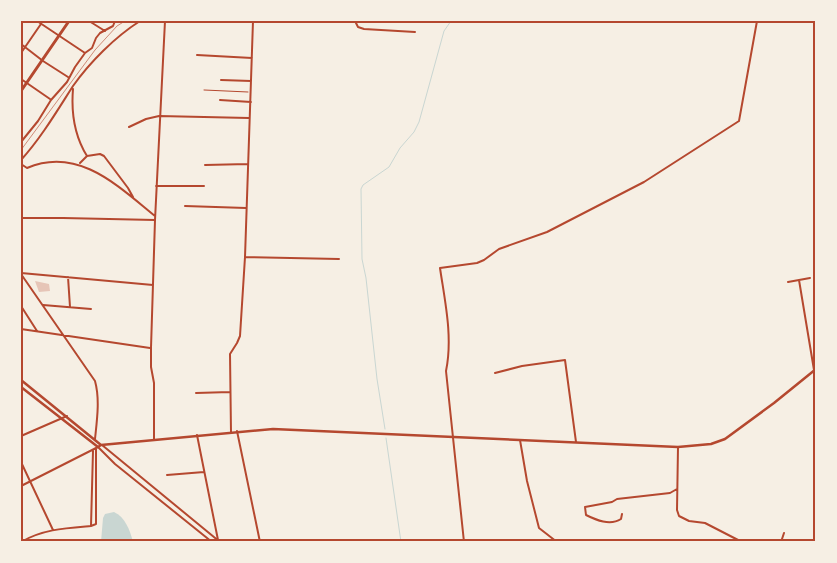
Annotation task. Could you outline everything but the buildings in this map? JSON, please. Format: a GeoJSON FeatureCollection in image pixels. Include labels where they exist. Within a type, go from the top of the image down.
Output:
{"type":"FeatureCollection","features":[{"type":"Feature","properties":{"kind":"main road"},"geometry":{"type":"LineString","coordinates":[[21,91],[69,21]]}},
{"type":"Feature","properties":{"kind":"main road"},"geometry":{"type":"LineString","coordinates":[[21,387],[98,446],[273,429],[678,447],[711,444],[725,439],[774,403],[815,369]]}},
{"type":"Feature","properties":{"kind":"main road"},"geometry":{"type":"LineString","coordinates":[[21,380],[95,440],[98,446]]}},
{"type":"Feature","properties":{"kind":"main road"},"geometry":{"type":"LineString","coordinates":[[28,394],[33,389]]}},
{"type":"Feature","properties":{"kind":"street"},"geometry":{"type":"LineString","coordinates":[[38,21],[85,53]]}},
{"type":"Feature","properties":{"kind":"street"},"geometry":{"type":"LineString","coordinates":[[21,53],[44,21]]}},
{"type":"Feature","properties":{"kind":"street"},"geometry":{"type":"LineString","coordinates":[[89,21],[105,31]]}},
{"type":"Feature","properties":{"kind":"street"},"geometry":{"type":"LineString","coordinates":[[21,142],[51,100],[67,82],[85,53],[92,48],[96,38],[100,33],[113,26],[115,21]]}},
{"type":"Feature","properties":{"kind":"street"},"geometry":{"type":"LineString","coordinates":[[21,160],[53,118],[73,87],[92,64],[120,36],[140,21]]}},
{"type":"Feature","properties":{"kind":"street"},"geometry":{"type":"LineString","coordinates":[[154,440],[154,383],[151,367],[151,348],[156,186],[165,21]]}},
{"type":"Feature","properties":{"kind":"street"},"geometry":{"type":"LineString","coordinates":[[231,432],[230,354],[240,336],[245,258],[254,21]]}},
{"type":"Feature","properties":{"kind":"street"},"geometry":{"type":"LineString","coordinates":[[355,21],[358,27],[364,30],[415,32]]}},
{"type":"Feature","properties":{"kind":"street"},"geometry":{"type":"LineString","coordinates":[[464,542],[446,371],[450,339],[440,268],[477,263],[499,248],[547,232],[644,182],[739,121],[757,21]]}},
{"type":"Feature","properties":{"kind":"street"},"geometry":{"type":"LineString","coordinates":[[21,44],[43,61],[69,77]]}},
{"type":"Feature","properties":{"kind":"street"},"geometry":{"type":"LineString","coordinates":[[196,55],[252,58]]}},
{"type":"Feature","properties":{"kind":"street"},"geometry":{"type":"LineString","coordinates":[[21,79],[51,100]]}},
{"type":"Feature","properties":{"kind":"street"},"geometry":{"type":"LineString","coordinates":[[221,80],[251,81]]}},
{"type":"Feature","properties":{"kind":"street"},"geometry":{"type":"LineString","coordinates":[[73,87],[72,114],[81,147],[87,156]]}},
{"type":"Feature","properties":{"kind":"street"},"geometry":{"type":"LineString","coordinates":[[220,100],[251,102]]}},
{"type":"Feature","properties":{"kind":"street"},"geometry":{"type":"LineString","coordinates":[[129,127],[146,119],[159,116],[249,118]]}},
{"type":"Feature","properties":{"kind":"street"},"geometry":{"type":"LineString","coordinates":[[79,164],[87,156],[100,154],[104,156],[134,199]]}},
{"type":"Feature","properties":{"kind":"street"},"geometry":{"type":"LineString","coordinates":[[22,171],[44,162],[79,164],[100,174],[155,216]]}},
{"type":"Feature","properties":{"kind":"street"},"geometry":{"type":"LineString","coordinates":[[21,164],[27,168]]}},
{"type":"Feature","properties":{"kind":"street"},"geometry":{"type":"LineString","coordinates":[[205,165],[248,164]]}},
{"type":"Feature","properties":{"kind":"street"},"geometry":{"type":"LineString","coordinates":[[156,186],[204,186]]}},
{"type":"Feature","properties":{"kind":"street"},"geometry":{"type":"LineString","coordinates":[[186,206],[246,208]]}},
{"type":"Feature","properties":{"kind":"street"},"geometry":{"type":"LineString","coordinates":[[21,218],[155,220]]}},
{"type":"Feature","properties":{"kind":"street"},"geometry":{"type":"LineString","coordinates":[[245,258],[339,259]]}},
{"type":"Feature","properties":{"kind":"street"},"geometry":{"type":"LineString","coordinates":[[21,273],[154,285]]}},
{"type":"Feature","properties":{"kind":"street"},"geometry":{"type":"LineString","coordinates":[[21,273],[95,381],[97,387],[97,416],[94,444]]}},
{"type":"Feature","properties":{"kind":"street"},"geometry":{"type":"LineString","coordinates":[[68,277],[70,307]]}},
{"type":"Feature","properties":{"kind":"street"},"geometry":{"type":"LineString","coordinates":[[788,282],[810,278]]}},
{"type":"Feature","properties":{"kind":"street"},"geometry":{"type":"LineString","coordinates":[[799,280],[815,369]]}},
{"type":"Feature","properties":{"kind":"street"},"geometry":{"type":"LineString","coordinates":[[43,305],[91,309]]}},
{"type":"Feature","properties":{"kind":"street"},"geometry":{"type":"LineString","coordinates":[[21,306],[37,331]]}},
{"type":"Feature","properties":{"kind":"street"},"geometry":{"type":"LineString","coordinates":[[21,329],[151,348]]}},
{"type":"Feature","properties":{"kind":"street"},"geometry":{"type":"LineString","coordinates":[[495,373],[522,366],[564,360],[576,442]]}},
{"type":"Feature","properties":{"kind":"street"},"geometry":{"type":"LineString","coordinates":[[196,393],[230,392]]}},
{"type":"Feature","properties":{"kind":"street"},"geometry":{"type":"LineString","coordinates":[[21,436],[67,416]]}},
{"type":"Feature","properties":{"kind":"street"},"geometry":{"type":"LineString","coordinates":[[237,431],[260,542]]}},
{"type":"Feature","properties":{"kind":"street"},"geometry":{"type":"LineString","coordinates":[[197,435],[216,541]]}},
{"type":"Feature","properties":{"kind":"street"},"geometry":{"type":"LineString","coordinates":[[520,439],[526,481],[539,528],[557,542]]}},
{"type":"Feature","properties":{"kind":"street"},"geometry":{"type":"LineString","coordinates":[[98,446],[216,541]]}},
{"type":"Feature","properties":{"kind":"street"},"geometry":{"type":"LineString","coordinates":[[98,446],[116,464],[216,541]]}},
{"type":"Feature","properties":{"kind":"street"},"geometry":{"type":"LineString","coordinates":[[21,486],[98,446]]}},
{"type":"Feature","properties":{"kind":"street"},"geometry":{"type":"LineString","coordinates":[[21,542],[29,537],[53,530],[96,524],[98,446]]}},
{"type":"Feature","properties":{"kind":"street"},"geometry":{"type":"LineString","coordinates":[[678,447],[677,510],[680,516],[689,521],[705,524],[742,542]]}},
{"type":"Feature","properties":{"kind":"street"},"geometry":{"type":"LineString","coordinates":[[91,526],[93,450]]}},
{"type":"Feature","properties":{"kind":"street"},"geometry":{"type":"LineString","coordinates":[[21,462],[53,530]]}},
{"type":"Feature","properties":{"kind":"street"},"geometry":{"type":"LineString","coordinates":[[167,475],[204,472]]}},
{"type":"Feature","properties":{"kind":"street"},"geometry":{"type":"LineString","coordinates":[[622,514],[616,522],[602,522],[586,515],[585,507],[612,502],[617,499],[670,493],[677,489]]}},
{"type":"Feature","properties":{"kind":"street"},"geometry":{"type":"LineString","coordinates":[[781,542],[784,533]]}},
{"type":"Feature","properties":{"kind":"path"},"geometry":{"type":"LineString","coordinates":[[204,90],[251,92]]}},
{"type":"Feature","properties":{"kind":"shaded area"},"geometry":{"type":"Polygon","coordinates":[[[114,512],[126,524],[133,542],[101,542],[103,518],[105,514],[114,512]]]}},
{"type":"Feature","properties":{"kind":"waterway"},"geometry":{"type":"LineString","coordinates":[[385,429],[362,259],[361,189],[363,185],[389,167],[400,148],[414,132],[419,122],[444,31],[451,21]]}},
{"type":"Feature","properties":{"kind":"waterway"},"geometry":{"type":"LineString","coordinates":[[386,438],[401,542]]}},
{"type":"Feature","properties":{"kind":"railway"},"geometry":{"type":"LineString","coordinates":[[21,150],[95,50],[117,26],[125,21]]}}]}
